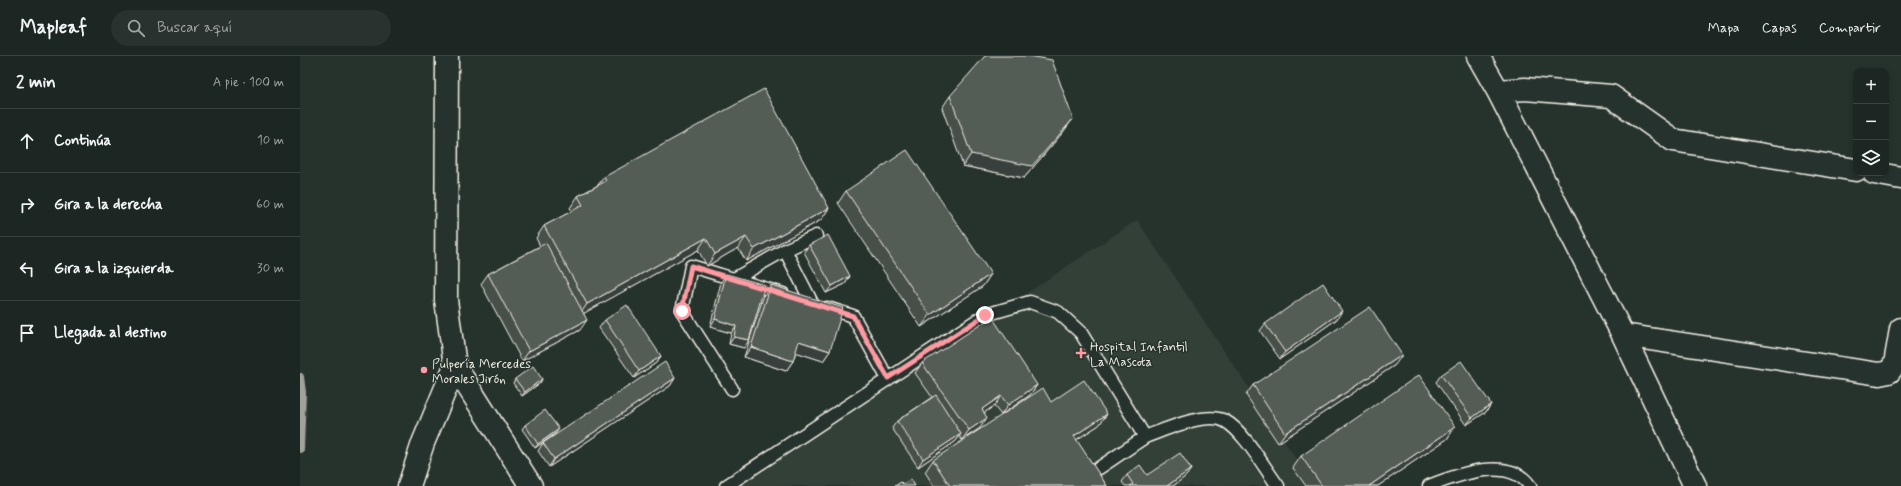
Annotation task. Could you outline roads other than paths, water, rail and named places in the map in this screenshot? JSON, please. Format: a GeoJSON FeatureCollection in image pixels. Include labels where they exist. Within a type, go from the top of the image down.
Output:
{"type":"FeatureCollection","features":[{"type":"Feature","properties":{"kind":"street"},"geometry":{"type":"LineString","coordinates":[[447,56],[446,300],[456,366],[530,486]]}},
{"type":"Feature","properties":{"kind":"street"},"geometry":{"type":"LineString","coordinates":[[1478,56],[1623,335],[1695,486]]}},
{"type":"Feature","properties":{"kind":"street"},"geometry":{"type":"LineString","coordinates":[[1498,92],[1525,89],[1611,96],[1673,140],[1853,170]]}},
{"type":"Feature","properties":{"kind":"street"},"geometry":{"type":"LineString","coordinates":[[1889,176],[1901,178]]}},
{"type":"Feature","properties":{"kind":"street"},"geometry":{"type":"LineString","coordinates":[[1623,335],[1879,374],[1889,372],[1895,364],[1900,339]]}},
{"type":"Feature","properties":{"kind":"street"},"geometry":{"type":"LineString","coordinates":[[409,486],[423,443],[456,366]]}},
{"type":"Feature","properties":{"kind":"lane"},"geometry":{"type":"LineString","coordinates":[[734,279],[785,250],[816,236]]}},
{"type":"Feature","properties":{"kind":"lane"},"geometry":{"type":"LineString","coordinates":[[785,250],[812,303]]}},
{"type":"Feature","properties":{"kind":"lane"},"geometry":{"type":"LineString","coordinates":[[732,389],[682,311],[691,266],[853,316],[888,378]]}},
{"type":"Feature","properties":{"kind":"lane"},"geometry":{"type":"LineString","coordinates":[[726,486],[985,315],[1030,302],[1058,312],[1081,333],[1145,438]]}},
{"type":"Feature","properties":{"kind":"lane"},"geometry":{"type":"LineString","coordinates":[[1099,468],[1145,438],[1178,425],[1210,418],[1225,421],[1243,438],[1278,486]]}},
{"type":"Feature","properties":{"kind":"lane"},"geometry":{"type":"LineString","coordinates":[[1429,486],[1456,476],[1502,469],[1516,473],[1530,486]]}},
{"type":"Feature","properties":{"kind":"waterway"},"geometry":{"type":"LineString","coordinates":[[300,377],[302,392],[300,449]]}},
{"type":"Feature","properties":{"kind":"place","name":"Hospital Infantil La Mascota"},"geometry":{"type":"Point","coordinates":[1081,353]}},
{"type":"Feature","properties":{"kind":"place","name":"Pulpería Mercedes Morales Jirón"},"geometry":{"type":"Point","coordinates":[424,370]}}]}
